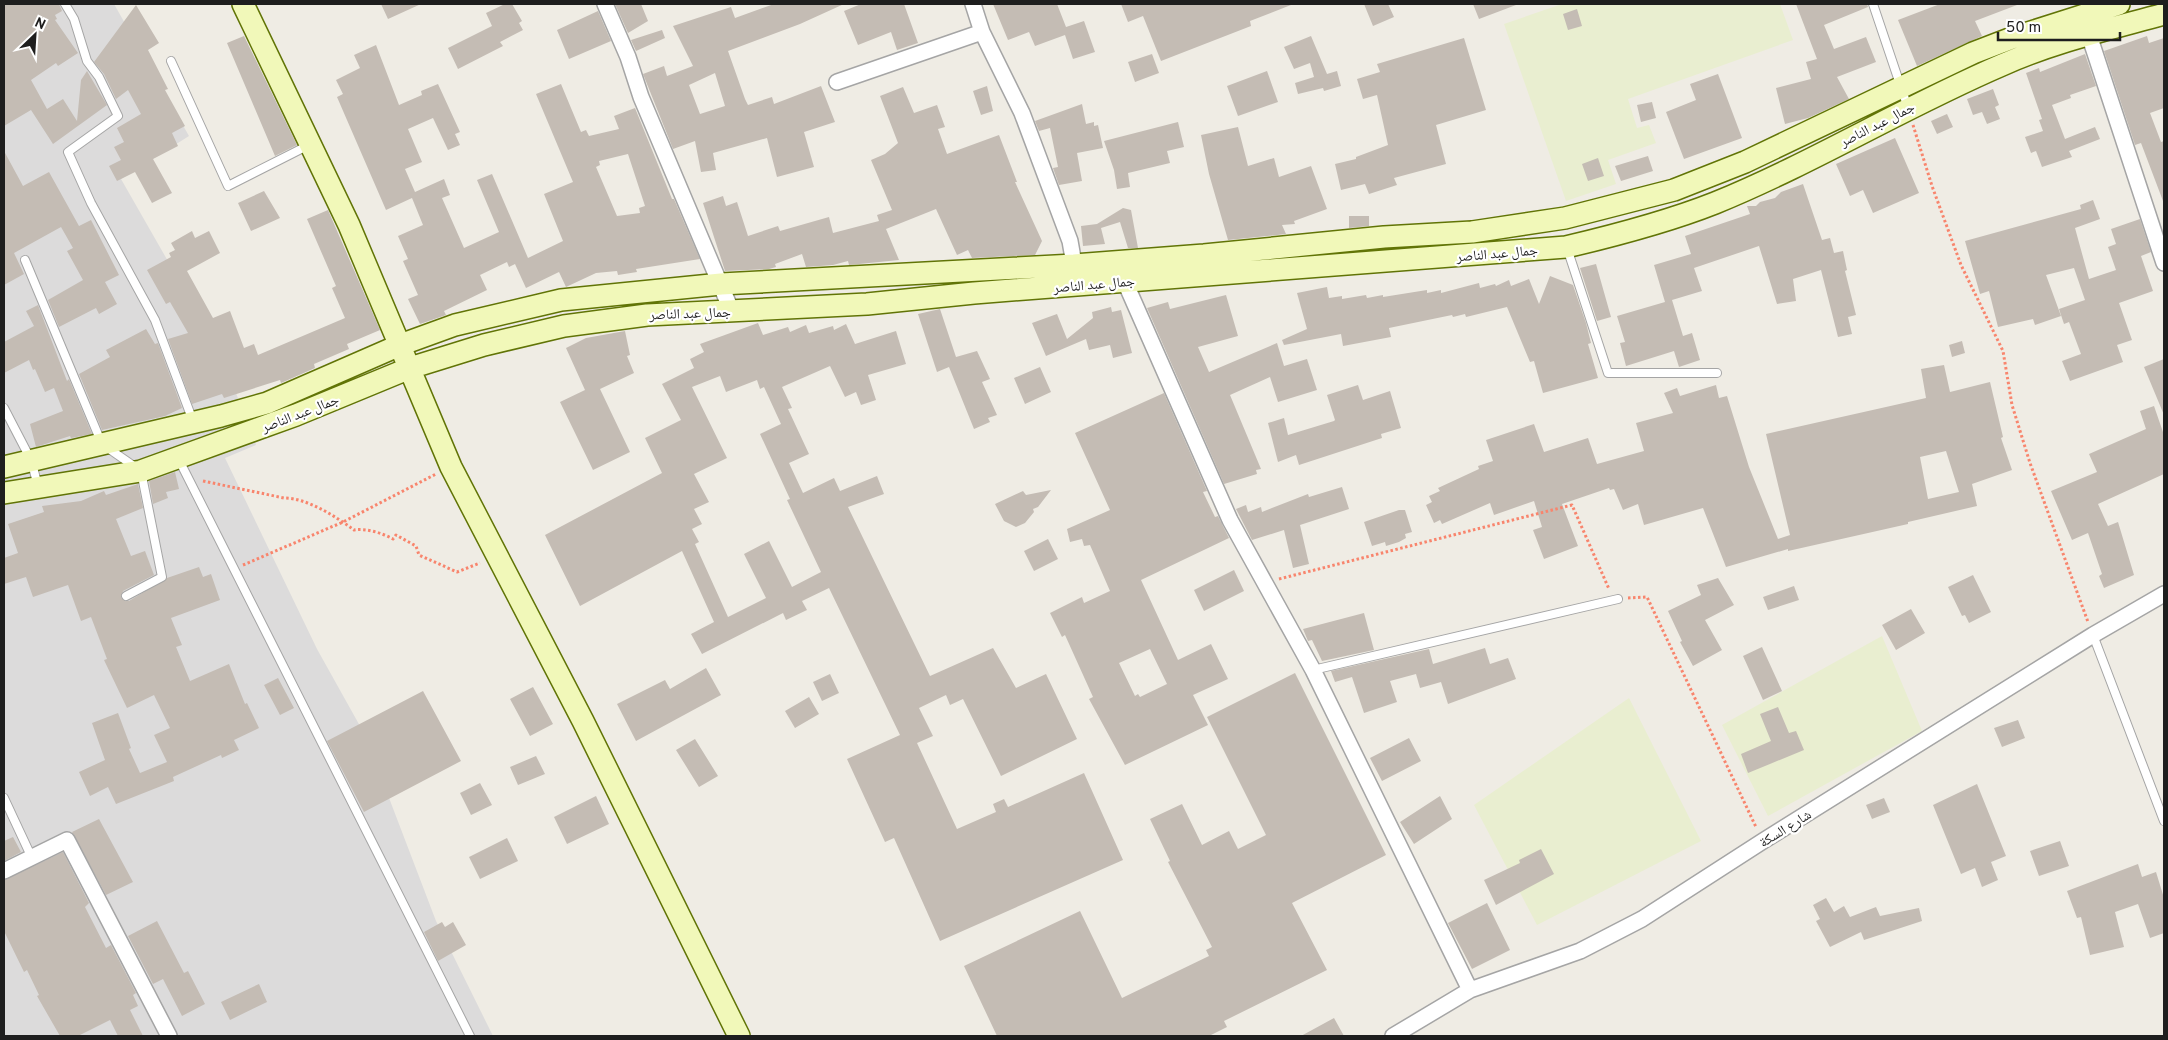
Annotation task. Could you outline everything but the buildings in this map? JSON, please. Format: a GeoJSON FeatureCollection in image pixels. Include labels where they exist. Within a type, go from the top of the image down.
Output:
{"type":"FeatureCollection","features":[{"type":"Feature","properties":{"kind":"main road"},"geometry":{"type":"LineString","coordinates":[[243,4],[349,225],[451,467],[583,721],[739,1036]]}},
{"type":"Feature","properties":{"kind":"main road","name":"جمال عبد الناصر"},"geometry":{"type":"LineString","coordinates":[[4,467],[193,423],[267,403],[400,345],[455,325],[561,300],[721,284],[1074,265],[1472,232],[1565,218],[1674,190],[1745,162],[1901,86],[2012,38],[2119,4]]}},
{"type":"Feature","properties":{"kind":"main road","name":"جمال عبد الناصر"},"geometry":{"type":"LineString","coordinates":[[4,493],[141,471],[296,415],[410,368],[484,344],[564,326],[647,315],[867,304],[974,293],[1566,246],[1645,228],[1714,203],[1788,170],[1908,108],[2004,64],[2089,35],[2164,14]]}},
{"type":"Feature","properties":{"kind":"street"},"geometry":{"type":"LineString","coordinates":[[605,4],[628,57],[641,97],[732,312]]}},
{"type":"Feature","properties":{"kind":"street"},"geometry":{"type":"LineString","coordinates":[[972,4],[982,32],[1022,113],[1070,241],[1079,286]]}},
{"type":"Feature","properties":{"kind":"street"},"geometry":{"type":"LineString","coordinates":[[837,82],[982,32]]}},
{"type":"Feature","properties":{"kind":"street"},"geometry":{"type":"LineString","coordinates":[[2089,35],[2164,263]]}},
{"type":"Feature","properties":{"kind":"street"},"geometry":{"type":"LineString","coordinates":[[1125,282],[1230,520],[1313,670],[1470,990]]}},
{"type":"Feature","properties":{"kind":"street","name":"شارع السكة"},"geometry":{"type":"LineString","coordinates":[[1393,1036],[1470,990],[1580,951],[1642,920],[1771,836],[2093,635],[2164,594]]}},
{"type":"Feature","properties":{"kind":"street"},"geometry":{"type":"LineString","coordinates":[[4,871],[67,840],[169,1036]]}},
{"type":"Feature","properties":{"kind":"lane"},"geometry":{"type":"LineString","coordinates":[[65,4],[74,19],[87,61],[99,78],[118,116],[68,152],[91,203],[155,320],[193,423]]}},
{"type":"Feature","properties":{"kind":"lane"},"geometry":{"type":"LineString","coordinates":[[1873,4],[1908,108]]}},
{"type":"Feature","properties":{"kind":"lane"},"geometry":{"type":"LineString","coordinates":[[171,61],[228,186],[310,144]]}},
{"type":"Feature","properties":{"kind":"lane"},"geometry":{"type":"LineString","coordinates":[[1566,246],[1608,373],[1717,372]]}},
{"type":"Feature","properties":{"kind":"lane"},"geometry":{"type":"LineString","coordinates":[[25,260],[102,444],[141,471],[162,577],[126,596]]}},
{"type":"Feature","properties":{"kind":"lane"},"geometry":{"type":"LineString","coordinates":[[4,408],[31,460],[39,488]]}},
{"type":"Feature","properties":{"kind":"lane"},"geometry":{"type":"LineString","coordinates":[[178,458],[470,1036]]}},
{"type":"Feature","properties":{"kind":"lane"},"geometry":{"type":"LineString","coordinates":[[1313,670],[1618,599]]}},
{"type":"Feature","properties":{"kind":"lane"},"geometry":{"type":"LineString","coordinates":[[2093,635],[2164,821]]}},
{"type":"Feature","properties":{"kind":"lane"},"geometry":{"type":"LineString","coordinates":[[4,798],[32,858]]}},
{"type":"Feature","properties":{"kind":"path"},"geometry":{"type":"LineString","coordinates":[[1908,108],[1932,186],[1961,265],[2003,351],[2012,405],[2028,455],[2093,635]]}},
{"type":"Feature","properties":{"kind":"path"},"geometry":{"type":"LineString","coordinates":[[235,568],[343,522],[451,467]]}},
{"type":"Feature","properties":{"kind":"path"},"geometry":{"type":"LineString","coordinates":[[187,478],[284,498],[296,498],[343,522],[354,530],[363,528],[375,533],[384,534],[393,539],[396,535],[416,546],[419,555],[457,572],[497,556]]}},
{"type":"Feature","properties":{"kind":"shaded area"},"geometry":{"type":"Polygon","coordinates":[[[4,4],[114,4],[189,136],[121,179],[197,312],[231,380],[256,445],[225,458],[317,649],[365,735],[436,921],[493,1036],[4,1036],[4,4]]]}},
{"type":"Feature","properties":{"kind":"green space"},"geometry":{"type":"Polygon","coordinates":[[[1562,4],[1780,4],[1793,40],[1628,99],[1637,128],[1649,125],[1656,143],[1608,160],[1616,184],[1566,201],[1504,24],[1562,4]]]}},
{"type":"Feature","properties":{"kind":"green space"},"geometry":{"type":"Polygon","coordinates":[[[1882,636],[1922,731],[1768,816],[1722,725],[1882,636]]]}},
{"type":"Feature","properties":{"kind":"green space"},"geometry":{"type":"Polygon","coordinates":[[[1629,698],[1701,841],[1537,925],[1474,805],[1629,698]]]}}]}
